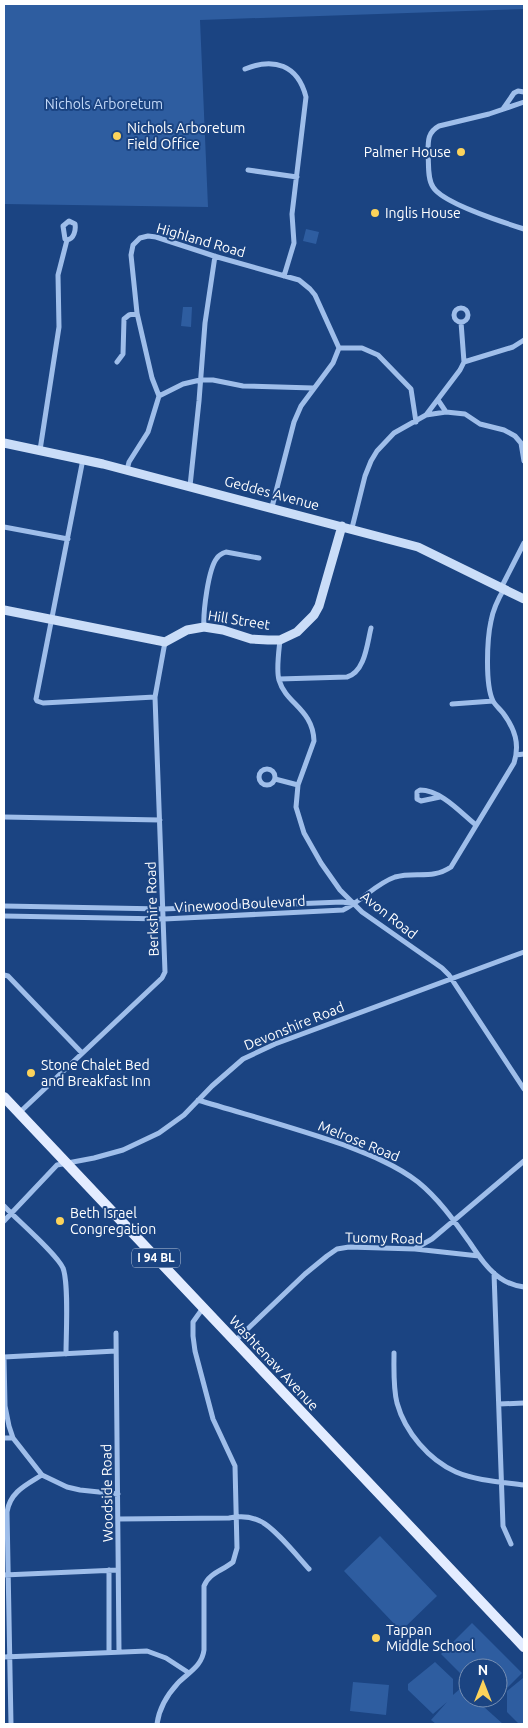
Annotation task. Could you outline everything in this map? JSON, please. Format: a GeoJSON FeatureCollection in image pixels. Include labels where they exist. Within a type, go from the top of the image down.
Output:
{"type":"FeatureCollection","features":[{"type":"Feature","properties":{"kind":"main road","name":"Geddes Avenue"},"geometry":{"type":"LineString","coordinates":[[4,443],[83,459],[190,486],[352,528],[429,551],[524,599]]}},
{"type":"Feature","properties":{"kind":"main road","name":"Hill Street"},"geometry":{"type":"LineString","coordinates":[[165,642],[187,630],[204,628],[223,630],[251,639],[280,640],[288,637],[306,624],[319,606],[342,526]]}},
{"type":"Feature","properties":{"kind":"main road"},"geometry":{"type":"LineString","coordinates":[[4,610],[165,642]]}},
{"type":"Feature","properties":{"kind":"main road","name":"Washtenaw Avenue"},"geometry":{"type":"LineString","coordinates":[[4,1097],[524,1647]]}},
{"type":"Feature","properties":{"kind":"street"},"geometry":{"type":"LineString","coordinates":[[245,69],[257,64],[276,64],[296,75],[304,88],[306,97],[292,214],[294,243],[284,276]]}},
{"type":"Feature","properties":{"kind":"street"},"geometry":{"type":"LineString","coordinates":[[503,109],[514,93],[518,90],[524,92]]}},
{"type":"Feature","properties":{"kind":"street"},"geometry":{"type":"LineString","coordinates":[[524,102],[439,126],[433,129],[429,135],[428,142],[432,185],[438,193],[468,210],[524,229]]}},
{"type":"Feature","properties":{"kind":"street"},"geometry":{"type":"LineString","coordinates":[[248,170],[297,177]]}},
{"type":"Feature","properties":{"kind":"street","name":"Highland Road"},"geometry":{"type":"LineString","coordinates":[[159,396],[152,378],[137,313],[131,255],[134,245],[140,238],[152,236],[299,280],[310,289],[339,348]]}},
{"type":"Feature","properties":{"kind":"street"},"geometry":{"type":"LineString","coordinates":[[40,450],[59,327],[58,275],[67,240]]}},
{"type":"Feature","properties":{"kind":"street"},"geometry":{"type":"LineString","coordinates":[[190,486],[205,323],[215,256]]}},
{"type":"Feature","properties":{"kind":"street"},"geometry":{"type":"LineString","coordinates":[[118,362],[123,354],[124,319],[128,315],[137,313]]}},
{"type":"Feature","properties":{"kind":"street"},"geometry":{"type":"LineString","coordinates":[[352,528],[366,476],[377,451],[394,433],[426,415],[460,370],[464,362],[461,322]]}},
{"type":"Feature","properties":{"kind":"street"},"geometry":{"type":"LineString","coordinates":[[464,362],[513,347],[524,340]]}},
{"type":"Feature","properties":{"kind":"street"},"geometry":{"type":"LineString","coordinates":[[272,507],[294,422],[301,406],[332,363],[339,348],[362,348],[378,355],[411,390],[416,422]]}},
{"type":"Feature","properties":{"kind":"street"},"geometry":{"type":"LineString","coordinates":[[127,470],[129,462],[148,432],[159,396],[183,384],[200,380],[213,380],[242,386],[313,388]]}},
{"type":"Feature","properties":{"kind":"street"},"geometry":{"type":"LineString","coordinates":[[438,400],[446,412]]}},
{"type":"Feature","properties":{"kind":"street"},"geometry":{"type":"LineString","coordinates":[[426,415],[446,412],[465,414],[480,424],[504,430],[515,436],[521,443],[524,461]]}},
{"type":"Feature","properties":{"kind":"street"},"geometry":{"type":"LineString","coordinates":[[83,459],[36,696],[37,701],[155,697]]}},
{"type":"Feature","properties":{"kind":"street"},"geometry":{"type":"LineString","coordinates":[[4,527],[68,539]]}},
{"type":"Feature","properties":{"kind":"street"},"geometry":{"type":"LineString","coordinates":[[524,543],[495,607],[489,632],[488,676],[493,701],[505,716],[514,733],[517,747],[516,755],[524,754]]}},
{"type":"Feature","properties":{"kind":"street"},"geometry":{"type":"LineString","coordinates":[[204,628],[208,588],[216,559],[226,552],[260,558]]}},
{"type":"Feature","properties":{"kind":"street"},"geometry":{"type":"LineString","coordinates":[[280,640],[279,679],[347,677],[354,675],[361,664],[371,628]]}},
{"type":"Feature","properties":{"kind":"street","name":"Berkshire Road"},"geometry":{"type":"LineString","coordinates":[[19,1113],[164,975],[166,968],[155,697],[165,642]]}},
{"type":"Feature","properties":{"kind":"street","name":"Avon Road"},"geometry":{"type":"LineString","coordinates":[[279,679],[284,690],[304,712],[314,734],[314,741],[308,761],[298,785],[296,807],[304,833],[330,878],[362,912],[442,968],[452,979],[524,1089]]}},
{"type":"Feature","properties":{"kind":"street"},"geometry":{"type":"LineString","coordinates":[[452,704],[493,701]]}},
{"type":"Feature","properties":{"kind":"street","name":"Vinewood Boulevard"},"geometry":{"type":"LineString","coordinates":[[4,916],[164,920],[344,910],[356,904],[377,886],[390,879],[404,876],[435,875],[451,868],[514,763],[516,755]]}},
{"type":"Feature","properties":{"kind":"street"},"geometry":{"type":"LineString","coordinates":[[275,779],[298,785]]}},
{"type":"Feature","properties":{"kind":"street"},"geometry":{"type":"LineString","coordinates":[[440,797],[476,825]]}},
{"type":"Feature","properties":{"kind":"street"},"geometry":{"type":"LineString","coordinates":[[4,817],[160,820]]}},
{"type":"Feature","properties":{"kind":"street","name":"Vinewood Boulevard"},"geometry":{"type":"LineString","coordinates":[[4,906],[163,909],[342,902],[356,904]]}},
{"type":"Feature","properties":{"kind":"street","name":"Devonshire Road"},"geometry":{"type":"LineString","coordinates":[[65,1163],[123,1150],[159,1133],[184,1116],[198,1100],[243,1059],[253,1053],[524,952]]}},
{"type":"Feature","properties":{"kind":"street"},"geometry":{"type":"LineString","coordinates":[[4,975],[8,976],[82,1053]]}},
{"type":"Feature","properties":{"kind":"street","name":"Melrose Road"},"geometry":{"type":"LineString","coordinates":[[198,1100],[306,1132],[372,1156],[403,1171],[420,1184],[454,1220],[479,1256],[499,1278],[524,1288]]}},
{"type":"Feature","properties":{"kind":"street"},"geometry":{"type":"LineString","coordinates":[[415,1249],[432,1239],[524,1161]]}},
{"type":"Feature","properties":{"kind":"street"},"geometry":{"type":"LineString","coordinates":[[4,1221],[57,1165],[65,1163]]}},
{"type":"Feature","properties":{"kind":"street"},"geometry":{"type":"LineString","coordinates":[[4,1206],[62,1266],[66,1279],[66,1354]]}},
{"type":"Feature","properties":{"kind":"street","name":"Tuomy Road"},"geometry":{"type":"LineString","coordinates":[[235,1341],[305,1274],[338,1249],[349,1247],[415,1249],[479,1256]]}},
{"type":"Feature","properties":{"kind":"street"},"geometry":{"type":"LineString","coordinates":[[494,1272],[503,1526],[512,1544]]}},
{"type":"Feature","properties":{"kind":"street"},"geometry":{"type":"LineString","coordinates":[[157,1724],[159,1712],[168,1695],[199,1664],[203,1656],[204,1591],[206,1580],[211,1575],[228,1566],[236,1557],[235,1466],[213,1419],[192,1336],[193,1322],[203,1308]]}},
{"type":"Feature","properties":{"kind":"street","name":"Woodside Road"},"geometry":{"type":"LineString","coordinates":[[116,1334],[119,1651]]}},
{"type":"Feature","properties":{"kind":"street"},"geometry":{"type":"LineString","coordinates":[[116,1351],[4,1357],[5,1406],[9,1426],[13,1438],[42,1475],[80,1490],[118,1494]]}},
{"type":"Feature","properties":{"kind":"street"},"geometry":{"type":"LineString","coordinates":[[394,1353],[394,1386],[397,1404],[408,1427],[422,1447],[438,1462],[457,1472],[480,1479],[524,1485]]}},
{"type":"Feature","properties":{"kind":"street"},"geometry":{"type":"LineString","coordinates":[[499,1404],[524,1403]]}},
{"type":"Feature","properties":{"kind":"street"},"geometry":{"type":"LineString","coordinates":[[4,1438],[13,1438]]}},
{"type":"Feature","properties":{"kind":"street"},"geometry":{"type":"LineString","coordinates":[[11,1724],[7,1657],[6,1575],[8,1504],[16,1491],[42,1475]]}},
{"type":"Feature","properties":{"kind":"street"},"geometry":{"type":"LineString","coordinates":[[118,1519],[244,1516],[254,1518],[268,1525],[309,1569]]}},
{"type":"Feature","properties":{"kind":"street"},"geometry":{"type":"LineString","coordinates":[[109,1570],[110,1651]]}},
{"type":"Feature","properties":{"kind":"street"},"geometry":{"type":"LineString","coordinates":[[6,1575],[118,1570]]}},
{"type":"Feature","properties":{"kind":"street"},"geometry":{"type":"LineString","coordinates":[[7,1657],[110,1651],[147,1651],[156,1653],[189,1673]]}},
{"type":"Feature","properties":{"kind":"green space","name":"Nichols Arboretum"},"geometry":{"type":"Polygon","coordinates":[[[4,4],[524,4],[524,9],[200,20],[208,207],[4,204],[4,4]]]}},
{"type":"Feature","properties":{"kind":"green space"},"geometry":{"type":"Polygon","coordinates":[[[306,229],[319,232],[316,244],[303,241],[306,229]]]}},
{"type":"Feature","properties":{"kind":"green space"},"geometry":{"type":"Polygon","coordinates":[[[183,307],[192,307],[191,327],[181,326],[183,307]]]}},
{"type":"Feature","properties":{"kind":"green space"},"geometry":{"type":"Polygon","coordinates":[[[380,1536],[437,1596],[401,1631],[344,1571],[380,1536]]]}},
{"type":"Feature","properties":{"kind":"green space"},"geometry":{"type":"Polygon","coordinates":[[[472,1623],[507,1658],[458,1658],[458,1671],[441,1654],[472,1623]]]}},
{"type":"Feature","properties":{"kind":"green space"},"geometry":{"type":"Polygon","coordinates":[[[508,1659],[522,1673],[508,1687],[508,1659]]]}},
{"type":"Feature","properties":{"kind":"green space"},"geometry":{"type":"Polygon","coordinates":[[[435,1662],[453,1679],[453,1695],[458,1691],[458,1708],[485,1708],[503,1724],[436,1724],[431,1720],[447,1702],[433,1714],[408,1690],[408,1684],[435,1662]]]}},
{"type":"Feature","properties":{"kind":"green space"},"geometry":{"type":"Polygon","coordinates":[[[523,1678],[524,1723],[519,1724],[507,1712],[508,1690],[523,1678]]]}},
{"type":"Feature","properties":{"kind":"green space"},"geometry":{"type":"Polygon","coordinates":[[[353,1682],[389,1685],[386,1715],[350,1711],[353,1682]]]}},
{"type":"Feature","properties":{"kind":"place","name":"Nichols Arboretum Field Office"},"geometry":{"type":"Point","coordinates":[117,136]}},
{"type":"Feature","properties":{"kind":"place","name":"Palmer House"},"geometry":{"type":"Point","coordinates":[461,152]}},
{"type":"Feature","properties":{"kind":"place","name":"Inglis House"},"geometry":{"type":"Point","coordinates":[375,213]}},
{"type":"Feature","properties":{"kind":"place","name":"Stone Chalet Bed and Breakfast Inn"},"geometry":{"type":"Point","coordinates":[31,1073]}},
{"type":"Feature","properties":{"kind":"place","name":"Beth Israel Congregation"},"geometry":{"type":"Point","coordinates":[60,1221]}},
{"type":"Feature","properties":{"kind":"place","name":"Tappan Middle School"},"geometry":{"type":"Point","coordinates":[376,1638]}}]}
